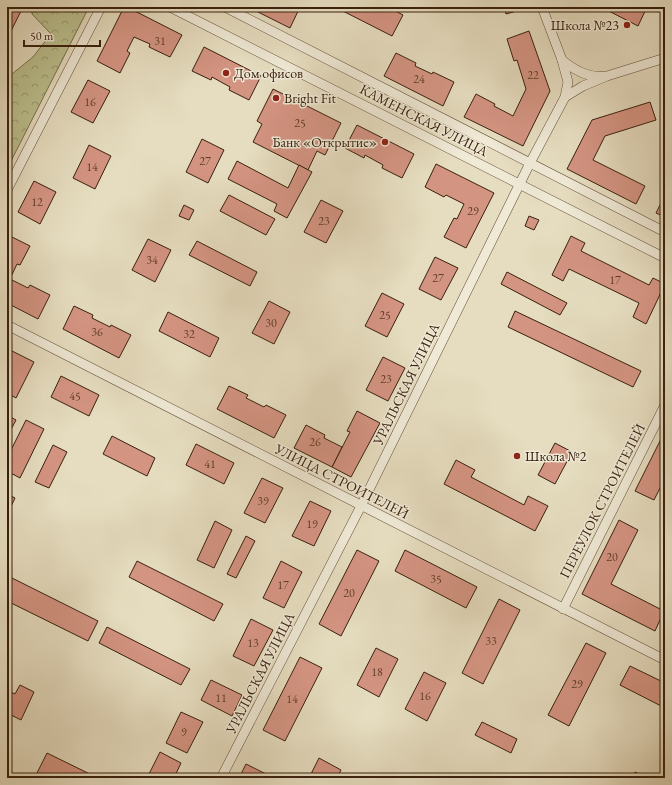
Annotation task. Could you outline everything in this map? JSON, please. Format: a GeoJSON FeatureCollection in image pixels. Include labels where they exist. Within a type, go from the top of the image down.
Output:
{"type":"FeatureCollection","features":[{"type":"Feature","properties":{"kind":"street"},"geometry":{"type":"LineString","coordinates":[[7,190],[101,7]]}},
{"type":"Feature","properties":{"kind":"street","name":"КАМЕНСКАЯ УЛИЦА"},"geometry":{"type":"LineString","coordinates":[[170,7],[665,258]]}},
{"type":"Feature","properties":{"kind":"street","name":"КАМЕНСКАЯ УЛИЦА"},"geometry":{"type":"LineString","coordinates":[[225,7],[665,232]]}},
{"type":"Feature","properties":{"kind":"street"},"geometry":{"type":"LineString","coordinates":[[542,7],[562,60],[568,82],[565,97]]}},
{"type":"Feature","properties":{"kind":"street"},"geometry":{"type":"LineString","coordinates":[[565,97],[583,86],[607,76],[665,58]]}},
{"type":"Feature","properties":{"kind":"street"},"geometry":{"type":"LineString","coordinates":[[562,60],[571,67],[589,75],[599,77],[607,76]]}},
{"type":"Feature","properties":{"kind":"street","name":"УРАЛЬСКАЯ УЛИЦА"},"geometry":{"type":"LineString","coordinates":[[221,778],[361,506],[530,163],[565,97]]}},
{"type":"Feature","properties":{"kind":"street","name":"УЛИЦА СТРОИТЕЛЕЙ"},"geometry":{"type":"LineString","coordinates":[[7,325],[665,660]]}},
{"type":"Feature","properties":{"kind":"street","name":"ПЕРЕУЛОК СТРОИТЕЛЕЙ"},"geometry":{"type":"LineString","coordinates":[[563,609],[665,405]]}},
{"type":"Feature","properties":{"kind":"green space"},"geometry":{"type":"Polygon","coordinates":[[[31,7],[89,7],[7,169],[7,78],[33,57],[51,34],[32,14],[31,7]]]}},
{"type":"Feature","properties":{"kind":"building"},"geometry":{"type":"Polygon","coordinates":[[[7,7],[23,7],[7,39],[7,7]]]}},
{"type":"Feature","properties":{"kind":"building"},"geometry":{"type":"Polygon","coordinates":[[[124,7],[127,7],[182,35],[170,57],[149,47],[150,44],[134,37],[127,51],[130,53],[120,73],[97,61],[124,7]]]}},
{"type":"Feature","properties":{"kind":"building"},"geometry":{"type":"Polygon","coordinates":[[[248,7],[300,7],[290,28],[248,7]]]}},
{"type":"Feature","properties":{"kind":"building"},"geometry":{"type":"Polygon","coordinates":[[[335,7],[378,7],[384,10],[385,7],[388,7],[403,15],[392,36],[335,7]]]}},
{"type":"Feature","properties":{"kind":"building"},"geometry":{"type":"Polygon","coordinates":[[[504,7],[523,7],[524,9],[506,14],[504,7]]]}},
{"type":"Feature","properties":{"kind":"building"},"geometry":{"type":"Polygon","coordinates":[[[601,7],[647,7],[638,26],[601,7]]]}},
{"type":"Feature","properties":{"kind":"building"},"geometry":{"type":"Polygon","coordinates":[[[529,31],[550,91],[523,146],[464,117],[476,94],[513,116],[526,89],[517,60],[514,61],[507,39],[529,31]]]}},
{"type":"Feature","properties":{"kind":"building","name":"Дом офисов"},"geometry":{"type":"Polygon","coordinates":[[[204,47],[261,76],[249,100],[229,90],[230,87],[212,77],[211,80],[192,71],[204,47]]]}},
{"type":"Feature","properties":{"kind":"building"},"geometry":{"type":"Polygon","coordinates":[[[396,53],[416,63],[415,66],[432,74],[433,72],[454,82],[443,106],[384,76],[396,53]]]}},
{"type":"Feature","properties":{"kind":"building"},"geometry":{"type":"Polygon","coordinates":[[[88,80],[110,91],[93,123],[71,112],[88,80]]]}},
{"type":"Feature","properties":{"kind":"building"},"geometry":{"type":"Polygon","coordinates":[[[273,89],[341,123],[325,155],[317,151],[308,170],[253,142],[262,124],[257,121],[273,89]]]}},
{"type":"Feature","properties":{"kind":"building"},"geometry":{"type":"Polygon","coordinates":[[[650,102],[656,120],[605,136],[593,160],[645,186],[636,204],[567,169],[592,120],[650,102]]]}},
{"type":"Feature","properties":{"kind":"building"},"geometry":{"type":"Polygon","coordinates":[[[357,125],[414,154],[402,178],[382,168],[383,165],[365,155],[364,158],[345,148],[357,125]]]}},
{"type":"Feature","properties":{"kind":"building"},"geometry":{"type":"Polygon","coordinates":[[[202,139],[224,150],[208,183],[186,172],[202,139]]]}},
{"type":"Feature","properties":{"kind":"building"},"geometry":{"type":"Polygon","coordinates":[[[89,145],[111,156],[95,189],[73,178],[89,145]]]}},
{"type":"Feature","properties":{"kind":"building"},"geometry":{"type":"Polygon","coordinates":[[[237,161],[288,188],[299,165],[312,172],[287,218],[274,211],[277,204],[228,179],[237,161]]]}},
{"type":"Feature","properties":{"kind":"building"},"geometry":{"type":"Polygon","coordinates":[[[436,164],[494,193],[466,248],[444,237],[454,218],[457,219],[464,204],[446,195],[444,197],[425,187],[436,164]]]}},
{"type":"Feature","properties":{"kind":"building"},"geometry":{"type":"Polygon","coordinates":[[[34,181],[56,192],[40,224],[18,212],[34,181]]]}},
{"type":"Feature","properties":{"kind":"building"},"geometry":{"type":"Polygon","coordinates":[[[229,195],[275,219],[266,235],[220,211],[229,195]]]}},
{"type":"Feature","properties":{"kind":"building"},"geometry":{"type":"Polygon","coordinates":[[[665,195],[665,217],[656,213],[665,195]]]}},
{"type":"Feature","properties":{"kind":"building"},"geometry":{"type":"Polygon","coordinates":[[[321,200],[343,211],[326,243],[304,232],[321,200]]]}},
{"type":"Feature","properties":{"kind":"building"},"geometry":{"type":"Polygon","coordinates":[[[184,205],[194,210],[189,220],[179,216],[184,205]]]}},
{"type":"Feature","properties":{"kind":"building"},"geometry":{"type":"Polygon","coordinates":[[[529,216],[539,220],[534,230],[525,226],[529,216]]]}},
{"type":"Feature","properties":{"kind":"building"},"geometry":{"type":"Polygon","coordinates":[[[8,235],[30,246],[20,265],[17,264],[10,279],[28,288],[30,285],[50,295],[38,319],[7,303],[8,235]]]}},
{"type":"Feature","properties":{"kind":"building"},"geometry":{"type":"Polygon","coordinates":[[[571,236],[585,243],[581,251],[649,285],[653,278],[665,284],[646,324],[633,317],[639,303],[569,269],[563,281],[552,275],[571,236]]]}},
{"type":"Feature","properties":{"kind":"building"},"geometry":{"type":"Polygon","coordinates":[[[148,239],[171,250],[155,282],[132,270],[148,239]]]}},
{"type":"Feature","properties":{"kind":"building"},"geometry":{"type":"Polygon","coordinates":[[[197,241],[257,272],[250,286],[189,255],[197,241]]]}},
{"type":"Feature","properties":{"kind":"building"},"geometry":{"type":"Polygon","coordinates":[[[435,257],[458,268],[441,300],[419,289],[435,257]]]}},
{"type":"Feature","properties":{"kind":"building"},"geometry":{"type":"Polygon","coordinates":[[[507,272],[567,303],[560,315],[501,284],[507,272]]]}},
{"type":"Feature","properties":{"kind":"building"},"geometry":{"type":"Polygon","coordinates":[[[382,293],[404,304],[387,337],[365,326],[382,293]]]}},
{"type":"Feature","properties":{"kind":"building"},"geometry":{"type":"Polygon","coordinates":[[[269,301],[290,312],[274,344],[252,333],[269,301]]]}},
{"type":"Feature","properties":{"kind":"building"},"geometry":{"type":"Polygon","coordinates":[[[74,306],[93,315],[92,318],[131,335],[119,358],[63,329],[74,306]]]}},
{"type":"Feature","properties":{"kind":"building"},"geometry":{"type":"Polygon","coordinates":[[[515,311],[641,371],[633,387],[508,327],[515,311]]]}},
{"type":"Feature","properties":{"kind":"building"},"geometry":{"type":"Polygon","coordinates":[[[168,312],[219,338],[210,357],[159,331],[168,312]]]}},
{"type":"Feature","properties":{"kind":"building"},"geometry":{"type":"Polygon","coordinates":[[[12,351],[34,362],[16,398],[7,393],[7,361],[12,351]]]}},
{"type":"Feature","properties":{"kind":"building"},"geometry":{"type":"Polygon","coordinates":[[[383,357],[405,368],[388,401],[366,390],[383,357]]]}},
{"type":"Feature","properties":{"kind":"building"},"geometry":{"type":"Polygon","coordinates":[[[61,376],[99,395],[89,416],[51,397],[61,376]]]}},
{"type":"Feature","properties":{"kind":"building"},"geometry":{"type":"Polygon","coordinates":[[[229,386],[248,395],[246,398],[264,407],[266,405],[286,415],[274,438],[217,409],[229,386]]]}},
{"type":"Feature","properties":{"kind":"building"},"geometry":{"type":"Polygon","coordinates":[[[357,411],[380,423],[351,477],[332,467],[350,432],[347,431],[357,411]]]}},
{"type":"Feature","properties":{"kind":"building"},"geometry":{"type":"Polygon","coordinates":[[[7,415],[16,420],[7,437],[7,415]]]}},
{"type":"Feature","properties":{"kind":"building"},"geometry":{"type":"Polygon","coordinates":[[[26,420],[44,429],[20,478],[7,471],[7,458],[26,420]]]}},
{"type":"Feature","properties":{"kind":"building"},"geometry":{"type":"Polygon","coordinates":[[[306,425],[325,435],[324,438],[342,447],[332,467],[294,448],[306,425]]]}},
{"type":"Feature","properties":{"kind":"building"},"geometry":{"type":"Polygon","coordinates":[[[665,431],[665,478],[654,500],[635,491],[665,431]]]}},
{"type":"Feature","properties":{"kind":"building"},"geometry":{"type":"Polygon","coordinates":[[[112,436],[155,458],[147,476],[103,454],[112,436]]]}},
{"type":"Feature","properties":{"kind":"building"},"geometry":{"type":"Polygon","coordinates":[[[555,443],[572,452],[555,484],[538,475],[555,443]]]}},
{"type":"Feature","properties":{"kind":"building"},"geometry":{"type":"Polygon","coordinates":[[[196,444],[234,463],[224,484],[186,465],[196,444]]]}},
{"type":"Feature","properties":{"kind":"building"},"geometry":{"type":"Polygon","coordinates":[[[53,445],[67,452],[49,488],[35,482],[53,445]]]}},
{"type":"Feature","properties":{"kind":"building"},"geometry":{"type":"Polygon","coordinates":[[[456,460],[475,470],[471,477],[524,505],[528,496],[548,506],[535,531],[444,484],[456,460]]]}},
{"type":"Feature","properties":{"kind":"building"},"geometry":{"type":"Polygon","coordinates":[[[262,478],[283,488],[265,523],[244,513],[262,478]]]}},
{"type":"Feature","properties":{"kind":"building"},"geometry":{"type":"Polygon","coordinates":[[[7,494],[15,498],[7,515],[7,494]]]}},
{"type":"Feature","properties":{"kind":"building"},"geometry":{"type":"Polygon","coordinates":[[[310,501],[331,511],[314,546],[292,536],[310,501]]]}},
{"type":"Feature","properties":{"kind":"building"},"geometry":{"type":"Polygon","coordinates":[[[619,520],[638,530],[611,584],[664,611],[655,631],[582,594],[619,520]]]}},
{"type":"Feature","properties":{"kind":"building"},"geometry":{"type":"Polygon","coordinates":[[[215,521],[232,530],[214,568],[197,560],[215,521]]]}},
{"type":"Feature","properties":{"kind":"building"},"geometry":{"type":"Polygon","coordinates":[[[246,536],[255,541],[236,578],[227,574],[246,536]]]}},
{"type":"Feature","properties":{"kind":"building"},"geometry":{"type":"Polygon","coordinates":[[[357,550],[379,561],[341,636],[319,624],[357,550]]]}},
{"type":"Feature","properties":{"kind":"building"},"geometry":{"type":"Polygon","coordinates":[[[405,550],[477,587],[466,608],[395,571],[405,550]]]}},
{"type":"Feature","properties":{"kind":"building"},"geometry":{"type":"Polygon","coordinates":[[[137,561],[223,604],[214,621],[129,577],[137,561]]]}},
{"type":"Feature","properties":{"kind":"building"},"geometry":{"type":"Polygon","coordinates":[[[281,561],[302,572],[284,608],[263,598],[281,561]]]}},
{"type":"Feature","properties":{"kind":"building"},"geometry":{"type":"Polygon","coordinates":[[[10,577],[98,621],[88,641],[7,601],[7,583],[10,577]]]}},
{"type":"Feature","properties":{"kind":"building"},"geometry":{"type":"Polygon","coordinates":[[[499,599],[520,610],[483,684],[462,673],[499,599]]]}},
{"type":"Feature","properties":{"kind":"building"},"geometry":{"type":"Polygon","coordinates":[[[251,619],[273,630],[254,666],[233,656],[251,619]]]}},
{"type":"Feature","properties":{"kind":"building"},"geometry":{"type":"Polygon","coordinates":[[[107,627],[190,669],[181,685],[99,643],[107,627]]]}},
{"type":"Feature","properties":{"kind":"building"},"geometry":{"type":"Polygon","coordinates":[[[586,643],[606,653],[569,726],[548,715],[586,643]]]}},
{"type":"Feature","properties":{"kind":"building"},"geometry":{"type":"Polygon","coordinates":[[[376,648],[398,659],[379,697],[357,685],[376,648]]]}},
{"type":"Feature","properties":{"kind":"building"},"geometry":{"type":"Polygon","coordinates":[[[300,657],[322,668],[285,741],[263,730],[300,657]]]}},
{"type":"Feature","properties":{"kind":"building"},"geometry":{"type":"Polygon","coordinates":[[[630,666],[665,683],[665,708],[620,685],[630,666]]]}},
{"type":"Feature","properties":{"kind":"building"},"geometry":{"type":"Polygon","coordinates":[[[424,672],[446,683],[427,721],[405,709],[424,672]]]}},
{"type":"Feature","properties":{"kind":"building"},"geometry":{"type":"Polygon","coordinates":[[[211,680],[242,695],[232,716],[201,700],[211,680]]]}},
{"type":"Feature","properties":{"kind":"building"},"geometry":{"type":"Polygon","coordinates":[[[20,685],[34,692],[21,720],[7,713],[7,690],[15,694],[20,685]]]}},
{"type":"Feature","properties":{"kind":"building"},"geometry":{"type":"Polygon","coordinates":[[[181,712],[203,722],[187,753],[166,743],[181,712]]]}},
{"type":"Feature","properties":{"kind":"building"},"geometry":{"type":"Polygon","coordinates":[[[482,722],[517,739],[511,753],[475,735],[482,722]]]}},
{"type":"Feature","properties":{"kind":"building"},"geometry":{"type":"Polygon","coordinates":[[[160,752],[181,763],[174,778],[147,778],[160,752]]]}},
{"type":"Feature","properties":{"kind":"building"},"geometry":{"type":"Polygon","coordinates":[[[47,753],[98,778],[41,778],[36,775],[47,753]]]}},
{"type":"Feature","properties":{"kind":"building"},"geometry":{"type":"Polygon","coordinates":[[[319,758],[341,770],[337,778],[309,778],[319,758]]]}},
{"type":"Feature","properties":{"kind":"building"},"geometry":{"type":"Polygon","coordinates":[[[246,764],[268,775],[267,778],[239,778],[246,764]]]}},
{"type":"Feature","properties":{"kind":"building"},"geometry":{"type":"Polygon","coordinates":[[[635,772],[647,778],[632,778],[635,772]]]}},
{"type":"Feature","properties":{"kind":"place","name":"Школа №23"},"geometry":{"type":"Point","coordinates":[627,25]}},
{"type":"Feature","properties":{"kind":"place","name":"Дом офисов"},"geometry":{"type":"Point","coordinates":[226,73]}},
{"type":"Feature","properties":{"kind":"place","name":"Bright Fit"},"geometry":{"type":"Point","coordinates":[276,98]}},
{"type":"Feature","properties":{"kind":"place","name":"Банк «Открытие»"},"geometry":{"type":"Point","coordinates":[385,142]}},
{"type":"Feature","properties":{"kind":"place","name":"Школа №2"},"geometry":{"type":"Point","coordinates":[517,456]}}]}
